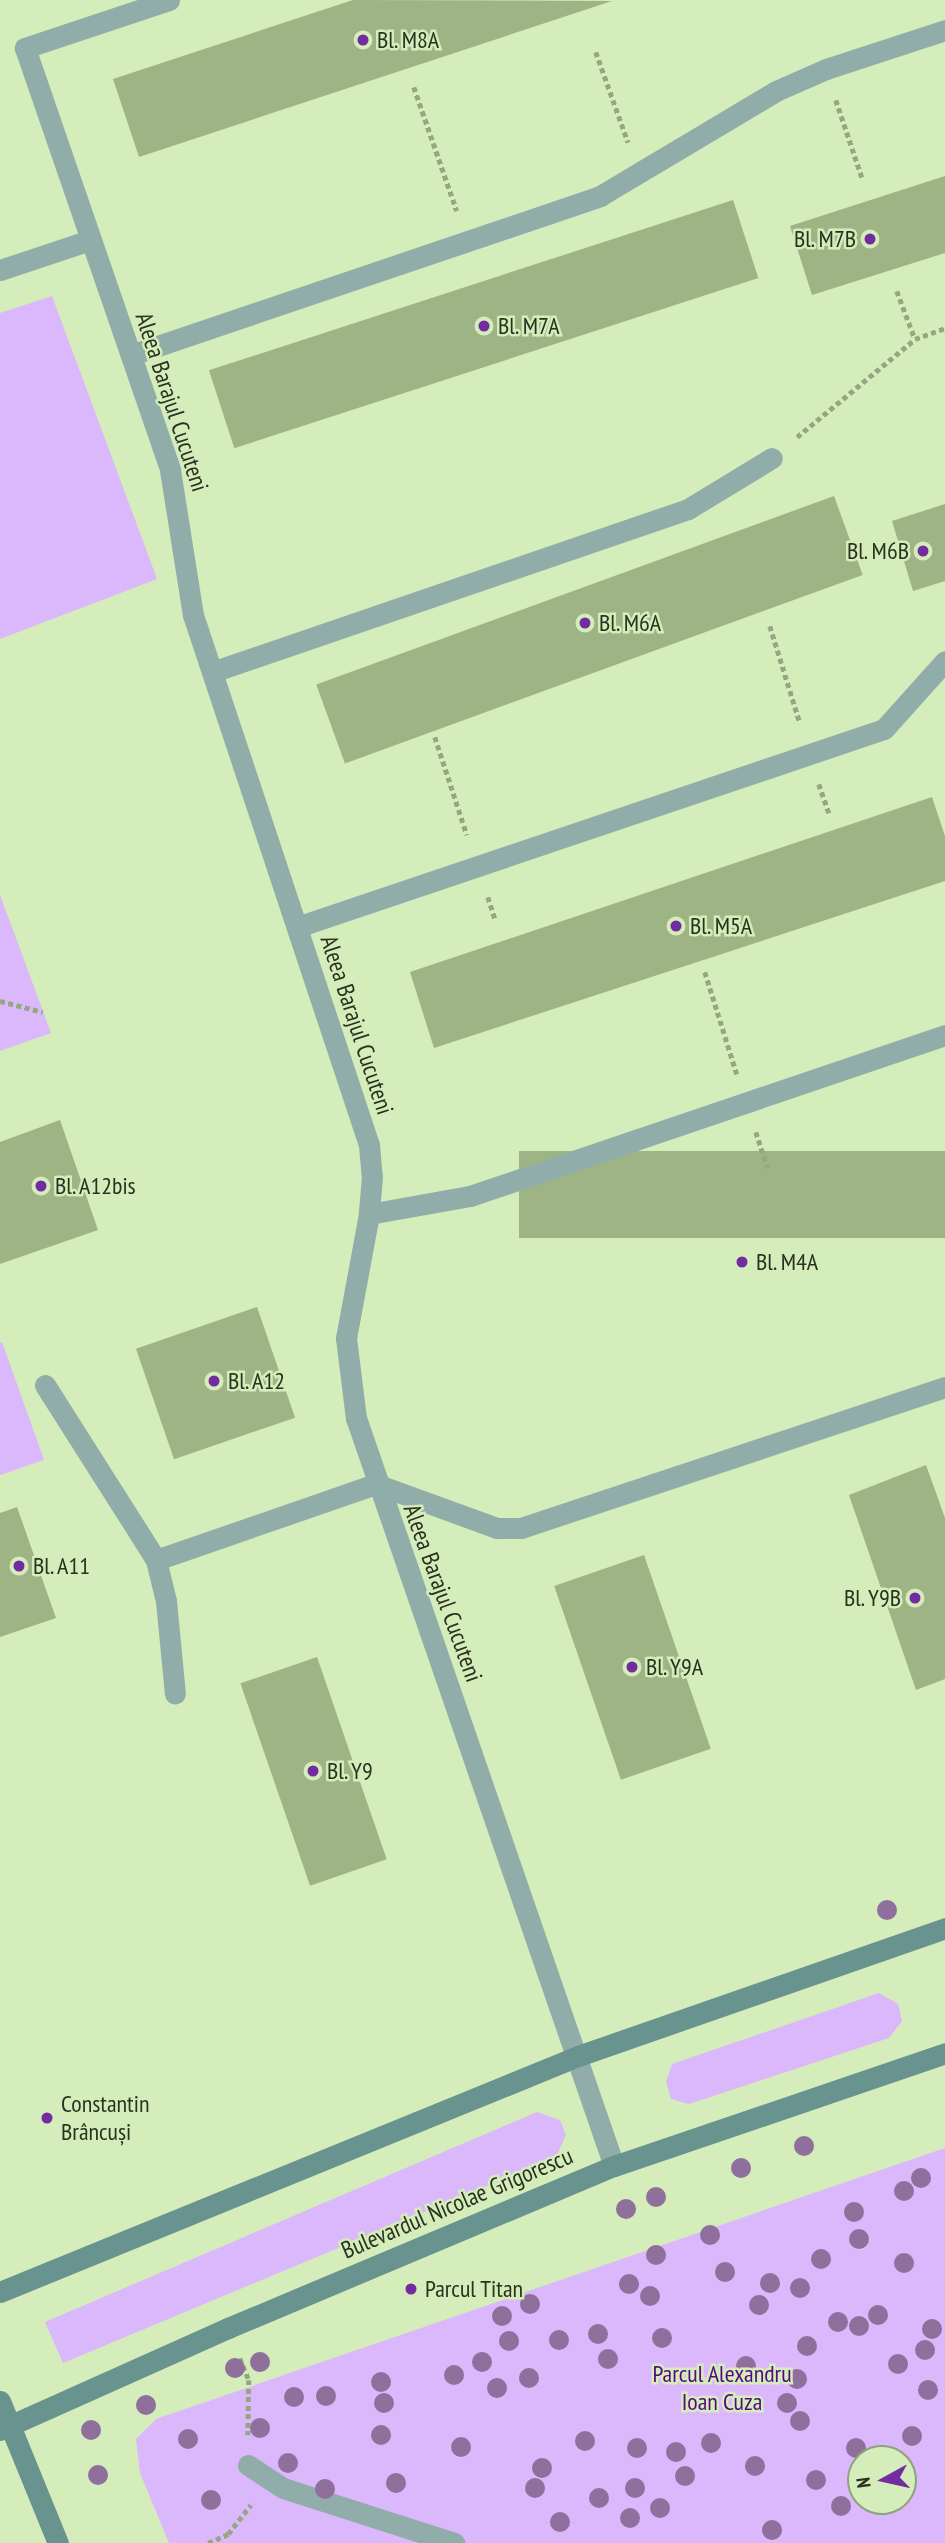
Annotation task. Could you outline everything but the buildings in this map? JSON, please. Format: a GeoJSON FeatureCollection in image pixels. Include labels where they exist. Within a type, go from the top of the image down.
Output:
{"type":"FeatureCollection","features":[{"type":"Feature","properties":{"kind":"main road"},"geometry":{"type":"LineString","coordinates":[[0,2292],[578,2056],[945,1928]]}},
{"type":"Feature","properties":{"kind":"main road","name":"Bulevardul Nicolae Grigorescu"},"geometry":{"type":"LineString","coordinates":[[5,2428],[228,2328],[614,2166],[945,2053]]}},
{"type":"Feature","properties":{"kind":"main road"},"geometry":{"type":"LineString","coordinates":[[0,2401],[5,2428],[58,2543]]}},
{"type":"Feature","properties":{"kind":"street","name":"Aleea Barajul Cucuteni"},"geometry":{"type":"LineString","coordinates":[[169,0],[25,48],[170,470],[187,587],[212,673],[369,1145],[372,1177],[369,1214],[346,1338],[356,1418],[376,1484],[578,2056],[614,2166]]}},
{"type":"Feature","properties":{"kind":"street"},"geometry":{"type":"LineString","coordinates":[[131,355],[600,196],[776,91],[826,69],[945,30]]}},
{"type":"Feature","properties":{"kind":"street"},"geometry":{"type":"LineString","coordinates":[[0,270],[90,240]]}},
{"type":"Feature","properties":{"kind":"street"},"geometry":{"type":"LineString","coordinates":[[212,673],[688,509],[772,458]]}},
{"type":"Feature","properties":{"kind":"street"},"geometry":{"type":"LineString","coordinates":[[297,927],[884,729],[945,661]]}},
{"type":"Feature","properties":{"kind":"street"},"geometry":{"type":"LineString","coordinates":[[369,1214],[470,1196],[945,1035]]}},
{"type":"Feature","properties":{"kind":"street"},"geometry":{"type":"LineString","coordinates":[[44,1385],[156,1560],[166,1601],[175,1695]]}},
{"type":"Feature","properties":{"kind":"street"},"geometry":{"type":"LineString","coordinates":[[156,1560],[376,1484],[497,1528],[521,1528],[945,1387]]}},
{"type":"Feature","properties":{"kind":"street"},"geometry":{"type":"LineString","coordinates":[[248,2465],[283,2488],[454,2543]]}},
{"type":"Feature","properties":{"kind":"path"},"geometry":{"type":"LineString","coordinates":[[596,52],[638,173]]}},
{"type":"Feature","properties":{"kind":"path"},"geometry":{"type":"LineString","coordinates":[[826,69],[863,180]]}},
{"type":"Feature","properties":{"kind":"path"},"geometry":{"type":"LineString","coordinates":[[414,87],[467,242]]}},
{"type":"Feature","properties":{"kind":"path"},"geometry":{"type":"LineString","coordinates":[[897,291],[915,339]]}},
{"type":"Feature","properties":{"kind":"path"},"geometry":{"type":"LineString","coordinates":[[772,458],[915,339],[945,328]]}},
{"type":"Feature","properties":{"kind":"path"},"geometry":{"type":"LineString","coordinates":[[435,737],[495,919]]}},
{"type":"Feature","properties":{"kind":"path"},"geometry":{"type":"LineString","coordinates":[[0,1001],[43,1012]]}},
{"type":"Feature","properties":{"kind":"green space"},"geometry":{"type":"Polygon","coordinates":[[[52,296],[157,579],[0,639],[0,313],[52,296]]]}},
{"type":"Feature","properties":{"kind":"green space"},"geometry":{"type":"Polygon","coordinates":[[[0,895],[51,1033],[0,1051],[0,895]]]}},
{"type":"Feature","properties":{"kind":"green space"},"geometry":{"type":"Polygon","coordinates":[[[2,1342],[44,1460],[0,1475],[0,1343],[2,1342]]]}},
{"type":"Feature","properties":{"kind":"green space"},"geometry":{"type":"Polygon","coordinates":[[[879,1993],[898,2004],[902,2021],[889,2038],[689,2104],[671,2099],[666,2082],[672,2064],[879,1993]]]}},
{"type":"Feature","properties":{"kind":"green space"},"geometry":{"type":"Polygon","coordinates":[[[537,2112],[560,2120],[566,2135],[556,2157],[63,2363],[45,2322],[537,2112]]]}},
{"type":"Feature","properties":{"kind":"green space","name":"Parcul Alexandru Ioan Cuza"},"geometry":{"type":"Polygon","coordinates":[[[945,2148],[945,2543],[169,2543],[140,2473],[136,2439],[156,2419],[945,2148]]]}},
{"type":"Feature","properties":{"kind":"place","name":"Bl. M8A"},"geometry":{"type":"Point","coordinates":[363,40]}},
{"type":"Feature","properties":{"kind":"place","name":"Bl. M7B"},"geometry":{"type":"Point","coordinates":[870,239]}},
{"type":"Feature","properties":{"kind":"place","name":"Bl. M7A"},"geometry":{"type":"Point","coordinates":[484,326]}},
{"type":"Feature","properties":{"kind":"place","name":"Bl. M6B"},"geometry":{"type":"Point","coordinates":[923,551]}},
{"type":"Feature","properties":{"kind":"place","name":"Bl. M6A"},"geometry":{"type":"Point","coordinates":[585,623]}},
{"type":"Feature","properties":{"kind":"place","name":"Bl. M5A"},"geometry":{"type":"Point","coordinates":[676,926]}},
{"type":"Feature","properties":{"kind":"place","name":"Bl. A12bis"},"geometry":{"type":"Point","coordinates":[41,1186]}},
{"type":"Feature","properties":{"kind":"place","name":"Bl. M4A"},"geometry":{"type":"Point","coordinates":[742,1262]}},
{"type":"Feature","properties":{"kind":"place","name":"Bl. A12"},"geometry":{"type":"Point","coordinates":[214,1381]}},
{"type":"Feature","properties":{"kind":"place","name":"Bl. A11"},"geometry":{"type":"Point","coordinates":[19,1566]}},
{"type":"Feature","properties":{"kind":"place","name":"Bl. Y9B"},"geometry":{"type":"Point","coordinates":[915,1598]}},
{"type":"Feature","properties":{"kind":"place","name":"Bl. Y9A"},"geometry":{"type":"Point","coordinates":[632,1667]}},
{"type":"Feature","properties":{"kind":"place","name":"Bl. Y9"},"geometry":{"type":"Point","coordinates":[313,1771]}},
{"type":"Feature","properties":{"kind":"place","name":"Constantin Brâncuși"},"geometry":{"type":"Point","coordinates":[47,2118]}},
{"type":"Feature","properties":{"kind":"place","name":"Parcul Titan"},"geometry":{"type":"Point","coordinates":[411,2289]}}]}
